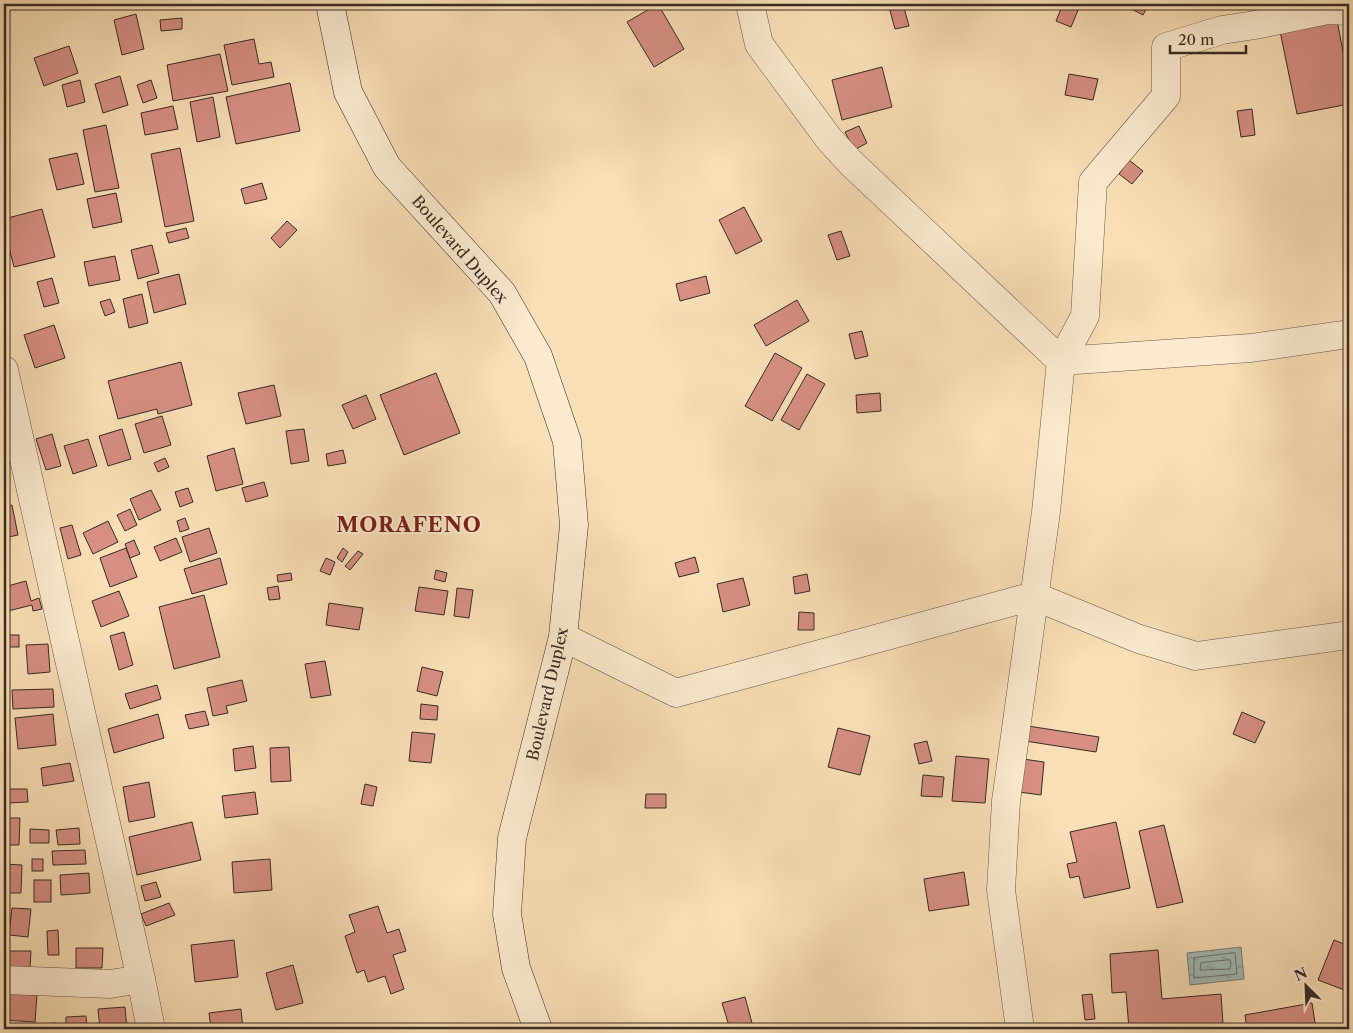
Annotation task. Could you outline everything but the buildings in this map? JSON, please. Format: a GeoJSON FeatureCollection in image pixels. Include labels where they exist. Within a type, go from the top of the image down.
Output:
{"type":"FeatureCollection","features":[{"type":"Feature","properties":{"kind":"street","name":"Boulevard Duplex"},"geometry":{"type":"LineString","coordinates":[[330,4],[348,92],[387,167],[502,293],[538,356],[567,441],[574,525],[563,637],[512,838],[507,914],[516,968],[538,1029]]}},
{"type":"Feature","properties":{"kind":"street"},"geometry":{"type":"LineString","coordinates":[[750,4],[758,44],[829,139],[857,169],[1061,361],[1252,348],[1349,334]]}},
{"type":"Feature","properties":{"kind":"street"},"geometry":{"type":"LineString","coordinates":[[1020,1029],[1001,890],[1006,801],[1046,512],[1061,361],[1085,316],[1093,182],[1166,96],[1166,47],[1222,30],[1327,10],[1349,10]]}},
{"type":"Feature","properties":{"kind":"street"},"geometry":{"type":"LineString","coordinates":[[4,370],[151,1029]]}},
{"type":"Feature","properties":{"kind":"street"},"geometry":{"type":"LineString","coordinates":[[563,637],[676,693],[1034,596],[1139,639],[1196,656],[1349,635]]}},
{"type":"Feature","properties":{"kind":"street"},"geometry":{"type":"LineString","coordinates":[[4,980],[110,984],[141,979]]}},
{"type":"Feature","properties":{"kind":"water"},"geometry":{"type":"Polygon","coordinates":[[[1241,947],[1244,979],[1190,985],[1187,953],[1241,947]]]}},
{"type":"Feature","properties":{"kind":"district","name":"MORAFENO"},"geometry":{"type":"Point","coordinates":[409,525]}}]}
